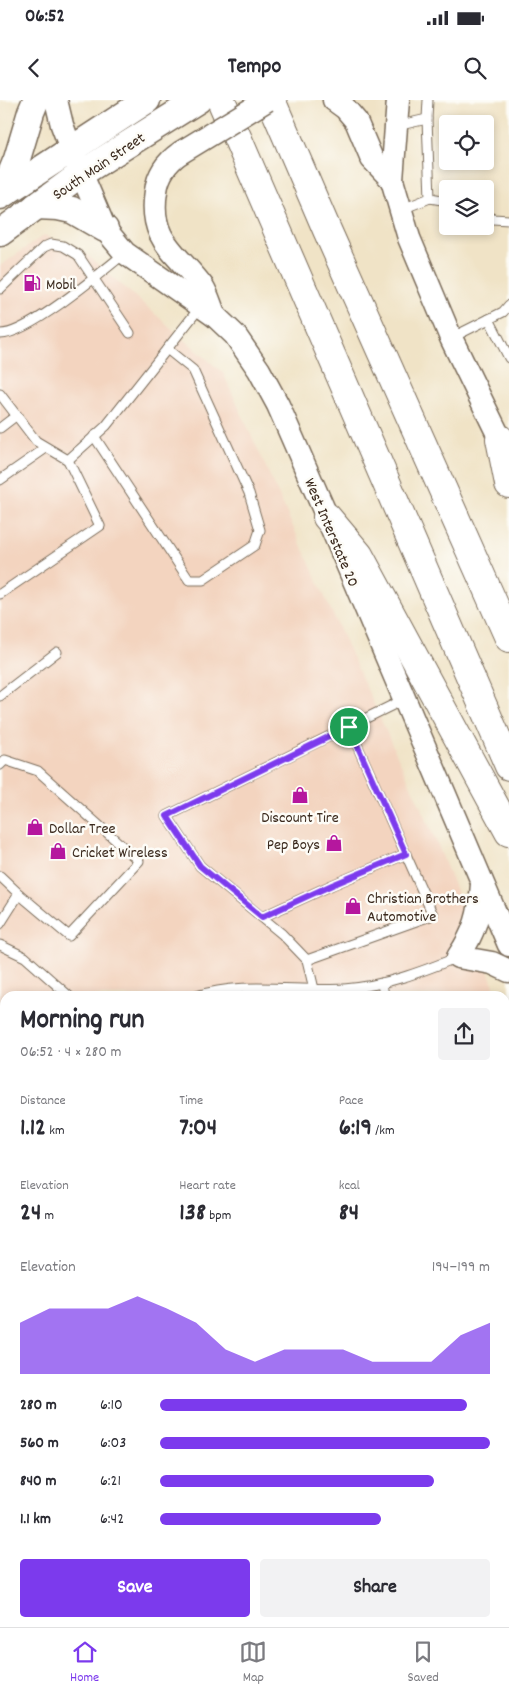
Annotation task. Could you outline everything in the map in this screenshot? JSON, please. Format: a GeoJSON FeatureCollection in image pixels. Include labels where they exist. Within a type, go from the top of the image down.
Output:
{"type":"FeatureCollection","features":[{"type":"Feature","properties":{"kind":"highway"},"geometry":{"type":"LineString","coordinates":[[221,100],[509,766]]}},
{"type":"Feature","properties":{"kind":"highway"},"geometry":{"type":"LineString","coordinates":[[271,100],[509,638]]}},
{"type":"Feature","properties":{"kind":"highway"},"geometry":{"type":"LineString","coordinates":[[505,448],[509,484]]}},
{"type":"Feature","properties":{"kind":"highway"},"geometry":{"type":"LineString","coordinates":[[327,517],[359,555],[509,832]]}},
{"type":"Feature","properties":{"kind":"main road"},"geometry":{"type":"LineString","coordinates":[[1,194],[16,159],[36,100]]}},
{"type":"Feature","properties":{"kind":"main road","name":"West Interstate 20"},"geometry":{"type":"LineString","coordinates":[[56,100],[62,125],[71,149],[105,229],[125,253],[208,311],[235,335],[259,370],[278,405],[509,945]]}},
{"type":"Feature","properties":{"kind":"main road","name":"South Main Street"},"geometry":{"type":"LineString","coordinates":[[1,194],[147,100]]}},
{"type":"Feature","properties":{"kind":"main road","name":"South Main Street"},"geometry":{"type":"LineString","coordinates":[[0,233],[82,173],[198,100]]}},
{"type":"Feature","properties":{"kind":"main road"},"geometry":{"type":"LineString","coordinates":[[208,311],[204,289],[167,246],[157,228],[155,199],[158,181],[168,162],[180,153],[266,100]]}},
{"type":"Feature","properties":{"kind":"main road"},"geometry":{"type":"LineString","coordinates":[[334,100],[351,115],[362,132],[372,159],[392,180]]}},
{"type":"Feature","properties":{"kind":"main road"},"geometry":{"type":"LineString","coordinates":[[398,100],[392,180],[400,210],[409,238],[451,338],[505,448]]}},
{"type":"Feature","properties":{"kind":"main road"},"geometry":{"type":"LineString","coordinates":[[36,206],[72,210],[105,229]]}},
{"type":"Feature","properties":{"kind":"main road"},"geometry":{"type":"LineString","coordinates":[[482,883],[480,907],[474,929],[458,957],[492,964],[509,971]]}},
{"type":"Feature","properties":{"kind":"lane"},"geometry":{"type":"LineString","coordinates":[[428,100],[430,198]]}},
{"type":"Feature","properties":{"kind":"lane"},"geometry":{"type":"LineString","coordinates":[[395,126],[427,118]]}},
{"type":"Feature","properties":{"kind":"lane"},"geometry":{"type":"LineString","coordinates":[[400,210],[430,198],[439,200]]}},
{"type":"Feature","properties":{"kind":"lane"},"geometry":{"type":"LineString","coordinates":[[494,219],[509,220]]}},
{"type":"Feature","properties":{"kind":"lane"},"geometry":{"type":"LineString","coordinates":[[0,289],[44,247],[51,244],[63,246],[78,255],[130,334]]}},
{"type":"Feature","properties":{"kind":"lane"},"geometry":{"type":"LineString","coordinates":[[0,334],[5,334],[34,321],[94,279],[125,253]]}},
{"type":"Feature","properties":{"kind":"lane"},"geometry":{"type":"LineString","coordinates":[[451,338],[503,312],[509,305]]}},
{"type":"Feature","properties":{"kind":"lane"},"geometry":{"type":"LineString","coordinates":[[68,460],[106,426],[167,349],[208,311]]}},
{"type":"Feature","properties":{"kind":"lane"},"geometry":{"type":"LineString","coordinates":[[490,319],[509,358]]}},
{"type":"Feature","properties":{"kind":"lane"},"geometry":{"type":"LineString","coordinates":[[94,436],[189,580],[203,580],[255,545],[260,530],[244,484],[192,370],[167,349]]}},
{"type":"Feature","properties":{"kind":"lane"},"geometry":{"type":"LineString","coordinates":[[0,394],[36,441],[68,460],[100,526],[0,594]]}},
{"type":"Feature","properties":{"kind":"lane"},"geometry":{"type":"LineString","coordinates":[[0,428],[17,415]]}},
{"type":"Feature","properties":{"kind":"lane"},"geometry":{"type":"LineString","coordinates":[[0,480],[46,448]]}},
{"type":"Feature","properties":{"kind":"lane"},"geometry":{"type":"LineString","coordinates":[[0,696],[57,652]]}},
{"type":"Feature","properties":{"kind":"lane"},"geometry":{"type":"LineString","coordinates":[[314,989],[307,960],[282,934],[200,866],[167,816],[404,700]]}},
{"type":"Feature","properties":{"kind":"lane"},"geometry":{"type":"LineString","coordinates":[[307,960],[433,914],[349,727]]}},
{"type":"Feature","properties":{"kind":"lane"},"geometry":{"type":"LineString","coordinates":[[0,765],[5,760],[38,771],[140,861],[69,936],[0,876]]}},
{"type":"Feature","properties":{"kind":"lane"},"geometry":{"type":"LineString","coordinates":[[262,917],[406,854]]}},
{"type":"Feature","properties":{"kind":"lane"},"geometry":{"type":"LineString","coordinates":[[0,924],[19,894]]}},
{"type":"Feature","properties":{"kind":"lane"},"geometry":{"type":"LineString","coordinates":[[0,945],[25,957],[63,991]]}},
{"type":"Feature","properties":{"kind":"lane"},"geometry":{"type":"LineString","coordinates":[[219,991],[236,988],[345,988],[382,982],[426,970],[458,957]]}},
{"type":"Feature","properties":{"kind":"lane"},"geometry":{"type":"LineString","coordinates":[[382,982],[383,991]]}},
{"type":"Feature","properties":{"kind":"shaded area"},"geometry":{"type":"Polygon","coordinates":[[[44,235],[87,255],[223,373],[437,843],[496,991],[0,991],[0,266],[44,235]]]}},
{"type":"Feature","properties":{"kind":"place","name":"Mobil"},"geometry":{"type":"Point","coordinates":[32,283]}},
{"type":"Feature","properties":{"kind":"place","name":"Discount Tire"},"geometry":{"type":"Point","coordinates":[300,795]}},
{"type":"Feature","properties":{"kind":"place","name":"Dollar Tree"},"geometry":{"type":"Point","coordinates":[35,827]}},
{"type":"Feature","properties":{"kind":"place","name":"Pep Boys"},"geometry":{"type":"Point","coordinates":[334,843]}},
{"type":"Feature","properties":{"kind":"place","name":"Cricket Wireless"},"geometry":{"type":"Point","coordinates":[58,851]}},
{"type":"Feature","properties":{"kind":"place","name":"Christian Brothers Automotive"},"geometry":{"type":"Point","coordinates":[353,906]}},
{"type":"Feature","properties":{"kind":"route"},"geometry":{"type":"LineString","coordinates":[[349,727],[406,854],[262,917],[200,866],[167,816],[349,727]]}}]}
